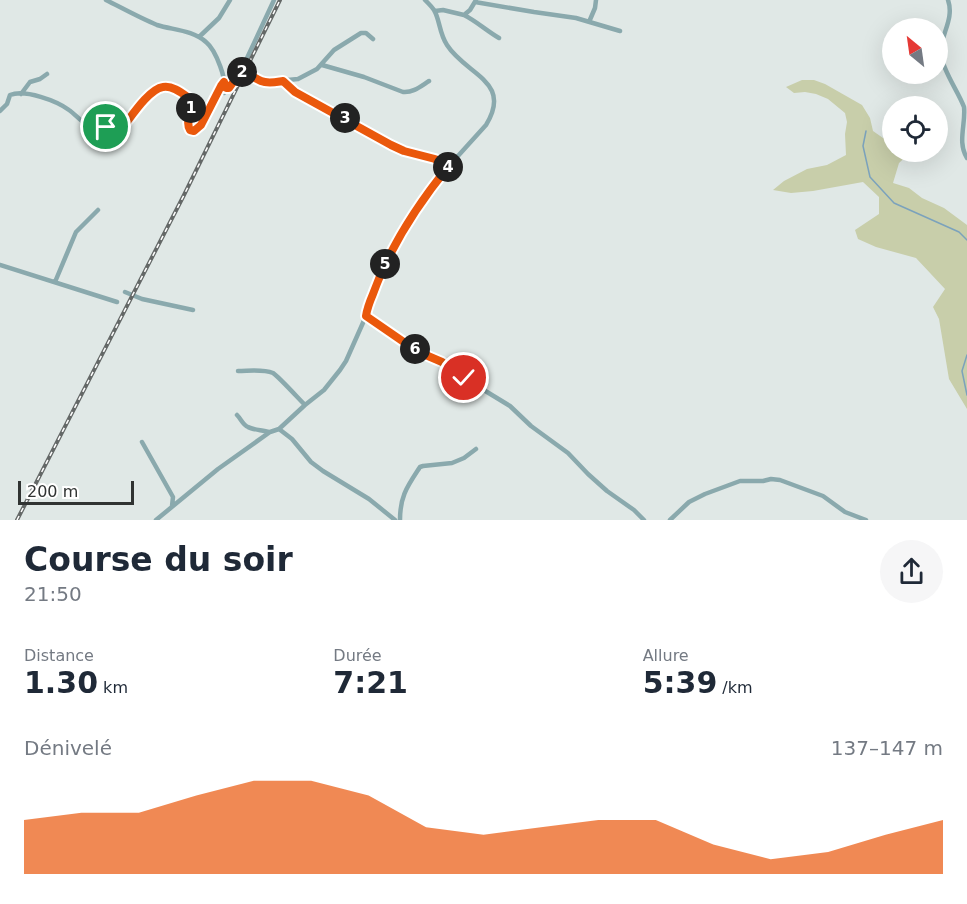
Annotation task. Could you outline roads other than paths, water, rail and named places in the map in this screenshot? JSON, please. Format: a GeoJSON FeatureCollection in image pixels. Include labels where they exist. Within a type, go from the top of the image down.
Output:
{"type":"FeatureCollection","features":[{"type":"Feature","properties":{"kind":"street"},"geometry":{"type":"LineString","coordinates":[[106,0],[155,24],[199,37],[207,42],[219,61],[225,88]]}},
{"type":"Feature","properties":{"kind":"street"},"geometry":{"type":"LineString","coordinates":[[199,37],[219,18],[230,0]]}},
{"type":"Feature","properties":{"kind":"street"},"geometry":{"type":"LineString","coordinates":[[0,111],[8,104],[10,95],[14,93],[52,101],[90,126],[122,127],[143,101],[159,88],[167,87],[189,98],[192,106],[188,124],[190,130],[194,131],[201,125],[217,92],[232,86],[274,0]]}},
{"type":"Feature","properties":{"kind":"street"},"geometry":{"type":"LineString","coordinates":[[156,520],[218,469],[270,432],[279,429],[324,390],[346,361],[366,316],[380,275],[393,250],[432,187],[486,125],[493,110],[493,91],[487,82],[457,57],[446,44],[435,11],[425,0]]}},
{"type":"Feature","properties":{"kind":"street"},"geometry":{"type":"LineString","coordinates":[[589,22],[596,0]]}},
{"type":"Feature","properties":{"kind":"street"},"geometry":{"type":"LineString","coordinates":[[948,0],[950,14],[941,57],[964,107],[962,147],[967,158]]}},
{"type":"Feature","properties":{"kind":"street"},"geometry":{"type":"LineString","coordinates":[[464,15],[476,1],[576,18],[620,31]]}},
{"type":"Feature","properties":{"kind":"street"},"geometry":{"type":"LineString","coordinates":[[435,11],[443,10],[464,15],[499,38]]}},
{"type":"Feature","properties":{"kind":"street"},"geometry":{"type":"LineString","coordinates":[[241,71],[267,82],[298,79],[322,65],[334,50],[360,33],[366,33],[372,39]]}},
{"type":"Feature","properties":{"kind":"street"},"geometry":{"type":"LineString","coordinates":[[322,65],[404,92],[415,90],[429,81]]}},
{"type":"Feature","properties":{"kind":"street"},"geometry":{"type":"LineString","coordinates":[[21,94],[30,82],[47,74]]}},
{"type":"Feature","properties":{"kind":"street"},"geometry":{"type":"LineString","coordinates":[[283,81],[295,92],[391,145],[435,159],[448,167]]}},
{"type":"Feature","properties":{"kind":"street"},"geometry":{"type":"LineString","coordinates":[[55,282],[76,232],[98,210]]}},
{"type":"Feature","properties":{"kind":"street"},"geometry":{"type":"LineString","coordinates":[[0,265],[117,302]]}},
{"type":"Feature","properties":{"kind":"street"},"geometry":{"type":"LineString","coordinates":[[125,292],[142,299],[193,310]]}},
{"type":"Feature","properties":{"kind":"street"},"geometry":{"type":"LineString","coordinates":[[366,316],[411,347],[442,362],[510,406],[531,426],[568,453],[607,491],[644,520]]}},
{"type":"Feature","properties":{"kind":"street"},"geometry":{"type":"LineString","coordinates":[[238,371],[272,373],[278,376],[305,405]]}},
{"type":"Feature","properties":{"kind":"street"},"geometry":{"type":"LineString","coordinates":[[237,415],[249,428],[270,432]]}},
{"type":"Feature","properties":{"kind":"street"},"geometry":{"type":"LineString","coordinates":[[279,429],[292,439],[311,462],[397,520],[403,494],[420,467],[452,463],[476,449]]}},
{"type":"Feature","properties":{"kind":"street"},"geometry":{"type":"LineString","coordinates":[[142,442],[172,496],[172,507]]}},
{"type":"Feature","properties":{"kind":"street"},"geometry":{"type":"LineString","coordinates":[[670,520],[689,502],[705,494],[740,481],[771,479],[780,480],[823,496],[844,512],[866,520]]}},
{"type":"Feature","properties":{"kind":"street"},"geometry":{"type":"LineString","coordinates":[[172,496],[183,498]]}},
{"type":"Feature","properties":{"kind":"street"},"geometry":{"type":"LineString","coordinates":[[388,514],[399,507]]}},
{"type":"Feature","properties":{"kind":"waterway"},"geometry":{"type":"LineString","coordinates":[[866,131],[863,146],[870,177],[894,203],[959,232],[967,240]]}},
{"type":"Feature","properties":{"kind":"waterway"},"geometry":{"type":"LineString","coordinates":[[967,355],[962,371],[967,395]]}},
{"type":"Feature","properties":{"kind":"railway"},"geometry":{"type":"LineString","coordinates":[[17,520],[184,195],[280,0]]}}]}
